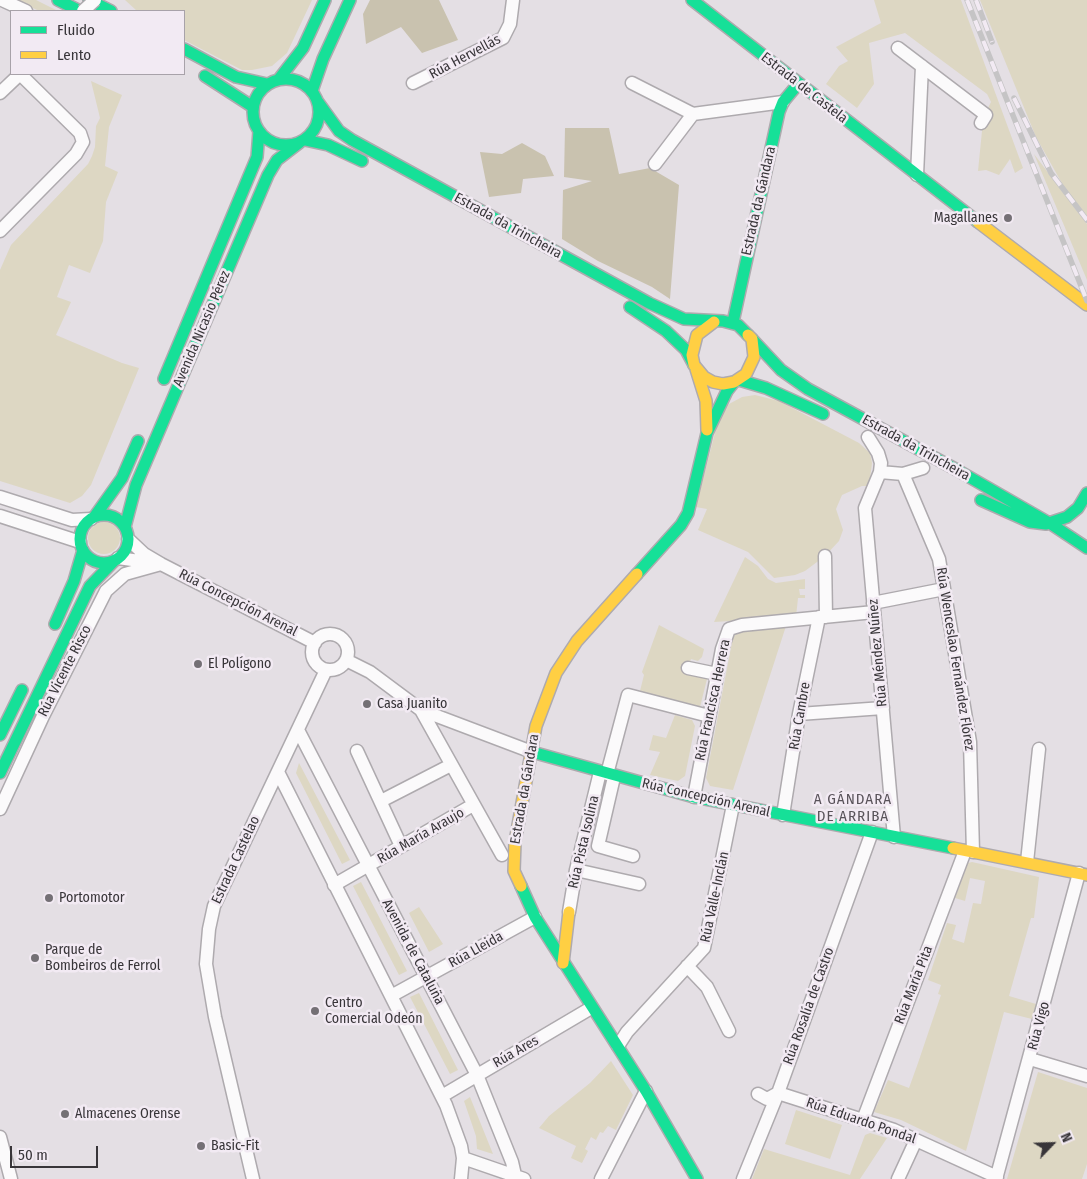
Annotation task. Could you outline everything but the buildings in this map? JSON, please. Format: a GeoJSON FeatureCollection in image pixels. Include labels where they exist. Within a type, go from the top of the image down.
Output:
{"type":"FeatureCollection","features":[{"type":"Feature","properties":{"kind":"main road"},"geometry":{"type":"LineString","coordinates":[[58,0],[80,10]]}},
{"type":"Feature","properties":{"kind":"main road"},"geometry":{"type":"LineString","coordinates":[[89,0],[109,10]]}},
{"type":"Feature","properties":{"kind":"main road"},"geometry":{"type":"LineString","coordinates":[[279,79],[303,48],[325,0]]}},
{"type":"Feature","properties":{"kind":"main road"},"geometry":{"type":"LineString","coordinates":[[312,91],[323,59],[350,0]]}},
{"type":"Feature","properties":{"kind":"main road","name":"Estrada de Castela"},"geometry":{"type":"LineString","coordinates":[[692,0],[798,84],[1087,305]]}},
{"type":"Feature","properties":{"kind":"main road"},"geometry":{"type":"LineString","coordinates":[[185,51],[236,77],[267,84]]}},
{"type":"Feature","properties":{"kind":"main road"},"geometry":{"type":"LineString","coordinates":[[192,70],[217,83],[253,107]]}},
{"type":"Feature","properties":{"kind":"main road"},"geometry":{"type":"LineString","coordinates":[[302,142],[318,123],[318,102],[312,91],[297,80],[279,79],[267,84],[255,98],[253,107],[253,119],[258,131],[266,140],[288,146],[302,142],[328,144],[370,165]]}},
{"type":"Feature","properties":{"kind":"main road","name":"Estrada da Gándara"},"geometry":{"type":"LineString","coordinates":[[733,322],[783,102],[798,84]]}},
{"type":"Feature","properties":{"kind":"main road","name":"Estrada da Trincheira"},"geometry":{"type":"LineString","coordinates":[[318,102],[338,130],[352,140],[649,303],[684,319],[714,322]]}},
{"type":"Feature","properties":{"kind":"main road","name":"Avenida Nicasio Pérez"},"geometry":{"type":"LineString","coordinates":[[161,386],[257,157],[258,131]]}},
{"type":"Feature","properties":{"kind":"main road","name":"Avenida Nicasio Pérez"},"geometry":{"type":"LineString","coordinates":[[127,533],[136,485],[268,175],[277,160],[302,142]]}},
{"type":"Feature","properties":{"kind":"main road"},"geometry":{"type":"LineString","coordinates":[[618,301],[666,331],[686,350],[695,367],[704,377],[713,382],[723,384],[736,381],[800,402],[834,420]]}},
{"type":"Feature","properties":{"kind":"main road"},"geometry":{"type":"LineString","coordinates":[[714,322],[733,322],[744,329],[752,339],[754,357],[746,374],[726,391],[707,433],[706,401],[692,355],[692,344],[697,334],[704,327],[714,322]]}},
{"type":"Feature","properties":{"kind":"main road","name":"Estrada da Trincheira"},"geometry":{"type":"LineString","coordinates":[[752,339],[780,370],[808,389],[1051,524],[1087,548]]}},
{"type":"Feature","properties":{"kind":"main road"},"geometry":{"type":"LineString","coordinates":[[50,632],[74,581],[82,546],[82,529],[93,518],[122,478],[142,432]]}},
{"type":"Feature","properties":{"kind":"main road","name":"Estrada da Gándara"},"geometry":{"type":"LineString","coordinates":[[697,1179],[646,1091],[562,963],[535,917],[514,871],[514,842],[542,704],[561,665],[577,641],[630,584],[684,519],[707,433]]}},
{"type":"Feature","properties":{"kind":"main road","name":"Estrada da Trincheira"},"geometry":{"type":"LineString","coordinates":[[864,435],[892,450]]}},
{"type":"Feature","properties":{"kind":"main road","name":"Estrada da Trincheira"},"geometry":{"type":"LineString","coordinates":[[907,459],[927,470]]}},
{"type":"Feature","properties":{"kind":"main road"},"geometry":{"type":"LineString","coordinates":[[979,483],[1043,511],[1065,507],[1087,493]]}},
{"type":"Feature","properties":{"kind":"main road"},"geometry":{"type":"LineString","coordinates":[[1040,534],[977,497],[1033,523],[1051,524],[1067,517],[1078,508],[1087,493]]}},
{"type":"Feature","properties":{"kind":"main road"},"geometry":{"type":"LineString","coordinates":[[1078,508],[1082,532]]}},
{"type":"Feature","properties":{"kind":"main road"},"geometry":{"type":"LineString","coordinates":[[0,772],[90,586],[123,553],[127,533],[115,517],[102,515],[93,518]]}},
{"type":"Feature","properties":{"kind":"main road"},"geometry":{"type":"LineString","coordinates":[[1058,543],[1087,559]]}},
{"type":"Feature","properties":{"kind":"main road"},"geometry":{"type":"LineString","coordinates":[[82,546],[93,560],[100,562],[116,560]]}},
{"type":"Feature","properties":{"kind":"main road"},"geometry":{"type":"LineString","coordinates":[[0,735],[29,675]]}},
{"type":"Feature","properties":{"kind":"main road","name":"Rúa Concepción Arenal"},"geometry":{"type":"LineString","coordinates":[[532,752],[694,797],[1083,874]]}},
{"type":"Feature","properties":{"kind":"main road"},"geometry":{"type":"LineString","coordinates":[[514,842],[502,855],[514,871]]}},
{"type":"Feature","properties":{"kind":"main road"},"geometry":{"type":"LineString","coordinates":[[562,963],[569,912]]}},
{"type":"Feature","properties":{"kind":"main road"},"geometry":{"type":"LineString","coordinates":[[548,938],[559,920],[569,912]]}},
{"type":"Feature","properties":{"kind":"main road"},"geometry":{"type":"LineString","coordinates":[[535,917],[550,921]]}},
{"type":"Feature","properties":{"kind":"main road"},"geometry":{"type":"LineString","coordinates":[[548,938],[567,930]]}},
{"type":"Feature","properties":{"kind":"street"},"geometry":{"type":"LineString","coordinates":[[2,0],[24,10]]}},
{"type":"Feature","properties":{"kind":"street"},"geometry":{"type":"LineString","coordinates":[[83,10],[95,0]]}},
{"type":"Feature","properties":{"kind":"street","name":"Rúa Hervellás"},"geometry":{"type":"LineString","coordinates":[[414,84],[499,42],[508,32],[513,0]]}},
{"type":"Feature","properties":{"kind":"street"},"geometry":{"type":"LineString","coordinates":[[898,48],[986,115],[981,124]]}},
{"type":"Feature","properties":{"kind":"street"},"geometry":{"type":"LineString","coordinates":[[917,175],[922,66]]}},
{"type":"Feature","properties":{"kind":"street"},"geometry":{"type":"LineString","coordinates":[[0,93],[19,75]]}},
{"type":"Feature","properties":{"kind":"street"},"geometry":{"type":"LineString","coordinates":[[0,231],[76,154],[83,142],[80,133],[21,75]]}},
{"type":"Feature","properties":{"kind":"street"},"geometry":{"type":"LineString","coordinates":[[632,82],[693,114],[783,102]]}},
{"type":"Feature","properties":{"kind":"street"},"geometry":{"type":"LineString","coordinates":[[655,164],[693,114]]}},
{"type":"Feature","properties":{"kind":"street"},"geometry":{"type":"LineString","coordinates":[[864,435],[878,452],[881,463],[880,472],[903,474],[927,470]]}},
{"type":"Feature","properties":{"kind":"street","name":"Rúa Méndez Núñez"},"geometry":{"type":"LineString","coordinates":[[880,472],[865,508],[894,837]]}},
{"type":"Feature","properties":{"kind":"street","name":"Rúa Wenceslao Fernández Flórez"},"geometry":{"type":"LineString","coordinates":[[903,474],[939,559],[970,742],[969,852]]}},
{"type":"Feature","properties":{"kind":"street"},"geometry":{"type":"LineString","coordinates":[[0,497],[72,520],[93,518]]}},
{"type":"Feature","properties":{"kind":"street"},"geometry":{"type":"LineString","coordinates":[[0,516],[82,546]]}},
{"type":"Feature","properties":{"kind":"street"},"geometry":{"type":"LineString","coordinates":[[127,533],[144,554],[161,564]]}},
{"type":"Feature","properties":{"kind":"street","name":"Rúa Cambre"},"geometry":{"type":"LineString","coordinates":[[783,815],[799,714],[822,617],[825,556]]}},
{"type":"Feature","properties":{"kind":"street"},"geometry":{"type":"LineString","coordinates":[[116,560],[161,564]]}},
{"type":"Feature","properties":{"kind":"street","name":"Rúa Concepción Arenal"},"geometry":{"type":"LineString","coordinates":[[161,564],[315,643]]}},
{"type":"Feature","properties":{"kind":"street","name":"Rúa Vicente Risco"},"geometry":{"type":"LineString","coordinates":[[0,809],[43,716],[106,591],[125,574],[161,564]]}},
{"type":"Feature","properties":{"kind":"street","name":"Rúa Francisca Herrera"},"geometry":{"type":"LineString","coordinates":[[694,797],[722,649],[729,628],[822,617],[874,607],[944,589]]}},
{"type":"Feature","properties":{"kind":"street"},"geometry":{"type":"LineString","coordinates":[[337,635],[347,646],[346,660],[337,668],[326,670],[314,659],[315,643],[322,636],[337,635]]}},
{"type":"Feature","properties":{"kind":"street","name":"Rúa Concepción Arenal"},"geometry":{"type":"LineString","coordinates":[[346,660],[370,672],[421,710],[532,752]]}},
{"type":"Feature","properties":{"kind":"street"},"geometry":{"type":"LineString","coordinates":[[688,668],[717,674]]}},
{"type":"Feature","properties":{"kind":"street","name":"Estrada Castelao"},"geometry":{"type":"LineString","coordinates":[[253,1179],[215,1017],[206,964],[214,906],[326,670]]}},
{"type":"Feature","properties":{"kind":"street"},"geometry":{"type":"LineString","coordinates":[[633,856],[598,846],[607,774],[628,695],[709,716]]}},
{"type":"Feature","properties":{"kind":"street"},"geometry":{"type":"LineString","coordinates":[[799,714],[883,708]]}},
{"type":"Feature","properties":{"kind":"street"},"geometry":{"type":"LineString","coordinates":[[421,710],[502,855]]}},
{"type":"Feature","properties":{"kind":"street"},"geometry":{"type":"LineString","coordinates":[[437,739],[440,728],[444,724],[453,721]]}},
{"type":"Feature","properties":{"kind":"street","name":"Avenida de Cataluña"},"geometry":{"type":"LineString","coordinates":[[298,730],[477,1075],[517,1178]]}},
{"type":"Feature","properties":{"kind":"street"},"geometry":{"type":"LineString","coordinates":[[1027,862],[1039,748]]}},
{"type":"Feature","properties":{"kind":"street"},"geometry":{"type":"LineString","coordinates":[[357,751],[402,846]]}},
{"type":"Feature","properties":{"kind":"street"},"geometry":{"type":"LineString","coordinates":[[381,800],[451,765]]}},
{"type":"Feature","properties":{"kind":"street"},"geometry":{"type":"LineString","coordinates":[[278,772],[442,1096],[462,1146],[461,1179]]}},
{"type":"Feature","properties":{"kind":"street","name":"Rúa Pista Isolina"},"geometry":{"type":"LineString","coordinates":[[569,912],[576,870],[607,774]]}},
{"type":"Feature","properties":{"kind":"street","name":"Rúa María Araujo"},"geometry":{"type":"LineString","coordinates":[[334,885],[474,805]]}},
{"type":"Feature","properties":{"kind":"street","name":"Rúa Valle-Inclán"},"geometry":{"type":"LineString","coordinates":[[618,1046],[626,1032],[704,948],[733,805]]}},
{"type":"Feature","properties":{"kind":"street","name":"Rúa Rosalía de Castro"},"geometry":{"type":"LineString","coordinates":[[743,1179],[778,1093],[872,832]]}},
{"type":"Feature","properties":{"kind":"street","name":"Rúa María Pita"},"geometry":{"type":"LineString","coordinates":[[863,1120],[969,852]]}},
{"type":"Feature","properties":{"kind":"street"},"geometry":{"type":"LineString","coordinates":[[576,870],[639,884]]}},
{"type":"Feature","properties":{"kind":"street","name":"Rúa Vigo"},"geometry":{"type":"LineString","coordinates":[[996,1178],[1083,874]]}},
{"type":"Feature","properties":{"kind":"street","name":"Rúa Lleida"},"geometry":{"type":"LineString","coordinates":[[391,996],[535,917]]}},
{"type":"Feature","properties":{"kind":"street"},"geometry":{"type":"LineString","coordinates":[[687,966],[707,987],[729,1031]]}},
{"type":"Feature","properties":{"kind":"street","name":"Rúa Ares"},"geometry":{"type":"LineString","coordinates":[[442,1096],[591,1008]]}},
{"type":"Feature","properties":{"kind":"street"},"geometry":{"type":"LineString","coordinates":[[1030,1059],[1087,1076]]}},
{"type":"Feature","properties":{"kind":"street"},"geometry":{"type":"LineString","coordinates":[[601,1179],[646,1091]]}},
{"type":"Feature","properties":{"kind":"street"},"geometry":{"type":"LineString","coordinates":[[758,1094],[767,1099],[778,1093]]}},
{"type":"Feature","properties":{"kind":"street","name":"Rúa Eduardo Pondal"},"geometry":{"type":"LineString","coordinates":[[778,1093],[894,1130],[996,1178]]}},
{"type":"Feature","properties":{"kind":"street"},"geometry":{"type":"LineString","coordinates":[[0,1137],[11,1179]]}},
{"type":"Feature","properties":{"kind":"street"},"geometry":{"type":"LineString","coordinates":[[898,1179],[916,1140]]}},
{"type":"Feature","properties":{"kind":"street"},"geometry":{"type":"LineString","coordinates":[[463,1158],[517,1178]]}},
{"type":"Feature","properties":{"kind":"shaded area"},"geometry":{"type":"Polygon","coordinates":[[[17,0],[36,0],[56,10],[37,10],[17,0]]]}},
{"type":"Feature","properties":{"kind":"shaded area"},"geometry":{"type":"Polygon","coordinates":[[[125,0],[312,0],[287,53],[272,66],[252,70],[242,70],[185,41],[185,10],[136,10],[125,0]]]}},
{"type":"Feature","properties":{"kind":"shaded area"},"geometry":{"type":"Polygon","coordinates":[[[370,0],[439,0],[458,40],[422,53],[401,27],[366,44],[363,14],[370,0]]]}},
{"type":"Feature","properties":{"kind":"shaded area"},"geometry":{"type":"Polygon","coordinates":[[[874,0],[961,0],[1023,168],[1015,173],[1010,159],[999,175],[986,170],[978,171],[983,121],[990,115],[988,108],[991,102],[987,94],[905,33],[869,43],[874,84],[857,108],[826,84],[839,66],[848,61],[836,47],[881,23],[874,0]]]}},
{"type":"Feature","properties":{"kind":"shaded area"},"geometry":{"type":"Polygon","coordinates":[[[980,0],[1087,0],[1087,216],[1064,187],[1036,137],[980,0]]]}},
{"type":"Feature","properties":{"kind":"shaded area"},"geometry":{"type":"Polygon","coordinates":[[[91,81],[122,95],[109,127],[105,166],[118,172],[106,202],[103,241],[90,273],[69,265],[57,297],[71,302],[56,335],[122,363],[139,368],[91,485],[82,496],[70,503],[0,481],[0,270],[11,245],[88,164],[92,156],[95,147],[96,126],[100,118],[91,81]]]}},
{"type":"Feature","properties":{"kind":"shaded area"},"geometry":{"type":"Polygon","coordinates":[[[565,128],[609,128],[619,174],[650,168],[679,185],[670,299],[652,287],[598,261],[562,239],[563,190],[592,181],[564,177],[565,128]]]}},
{"type":"Feature","properties":{"kind":"shaded area"},"geometry":{"type":"Polygon","coordinates":[[[522,143],[545,156],[554,176],[523,179],[521,193],[489,197],[480,152],[502,154],[522,143]]]}},
{"type":"Feature","properties":{"kind":"shaded area"},"geometry":{"type":"Polygon","coordinates":[[[1034,154],[1087,224],[1087,280],[1034,154]]]}},
{"type":"Feature","properties":{"kind":"shaded area"},"geometry":{"type":"Polygon","coordinates":[[[755,395],[779,401],[859,443],[870,453],[872,463],[869,486],[862,486],[842,495],[836,509],[843,530],[839,541],[825,556],[805,571],[795,575],[774,578],[748,552],[698,530],[707,509],[696,507],[718,421],[729,404],[742,397],[755,395]]]}},
{"type":"Feature","properties":{"kind":"shaded area"},"geometry":{"type":"Polygon","coordinates":[[[104,522],[116,526],[120,538],[116,550],[104,554],[92,550],[88,538],[92,526],[104,522]]]}},
{"type":"Feature","properties":{"kind":"shaded area"},"geometry":{"type":"Polygon","coordinates":[[[745,557],[758,566],[768,579],[776,583],[805,579],[805,589],[799,589],[800,595],[805,595],[805,598],[798,598],[796,617],[714,622],[745,557]]]}},
{"type":"Feature","properties":{"kind":"shaded area"},"geometry":{"type":"Polygon","coordinates":[[[659,625],[704,649],[702,657],[698,661],[691,659],[687,671],[706,676],[707,679],[700,707],[639,695],[644,675],[642,672],[659,625]]]}},
{"type":"Feature","properties":{"kind":"shaded area"},"geometry":{"type":"Polygon","coordinates":[[[786,626],[733,790],[710,786],[706,778],[733,637],[738,632],[786,626]]]}},
{"type":"Feature","properties":{"kind":"shaded area"},"geometry":{"type":"Polygon","coordinates":[[[675,715],[692,720],[695,726],[685,776],[678,781],[650,775],[660,752],[649,750],[653,735],[666,738],[675,715]]]}},
{"type":"Feature","properties":{"kind":"shaded area"},"geometry":{"type":"Polygon","coordinates":[[[299,763],[350,860],[342,864],[296,773],[299,763]]]}},
{"type":"Feature","properties":{"kind":"shaded area"},"geometry":{"type":"Polygon","coordinates":[[[972,862],[1039,877],[1034,918],[1031,918],[1009,996],[1036,1004],[1032,1019],[1004,1012],[966,1151],[901,1120],[874,1112],[888,1080],[909,1088],[941,995],[938,994],[941,985],[928,980],[947,923],[956,925],[952,939],[964,943],[973,903],[981,904],[985,881],[970,878],[965,901],[955,898],[968,863],[972,862]]]}},
{"type":"Feature","properties":{"kind":"shaded area"},"geometry":{"type":"Polygon","coordinates":[[[361,882],[407,971],[399,975],[353,886],[361,882]]]}},
{"type":"Feature","properties":{"kind":"shaded area"},"geometry":{"type":"Polygon","coordinates":[[[419,907],[443,944],[429,952],[409,913],[419,907]]]}},
{"type":"Feature","properties":{"kind":"shaded area"},"geometry":{"type":"Polygon","coordinates":[[[419,993],[458,1070],[450,1074],[410,997],[419,993]]]}},
{"type":"Feature","properties":{"kind":"shaded area"},"geometry":{"type":"Polygon","coordinates":[[[611,1061],[633,1095],[616,1130],[608,1126],[603,1133],[600,1132],[596,1140],[591,1137],[585,1149],[588,1151],[582,1163],[571,1158],[576,1146],[539,1128],[549,1116],[590,1083],[611,1061]]]}},
{"type":"Feature","properties":{"kind":"shaded area"},"geometry":{"type":"Polygon","coordinates":[[[1038,1072],[1087,1088],[1087,1164],[1082,1179],[1007,1179],[1038,1072]]]}},
{"type":"Feature","properties":{"kind":"shaded area"},"geometry":{"type":"Polygon","coordinates":[[[470,1097],[493,1154],[477,1149],[476,1136],[464,1101],[470,1097]]]}},
{"type":"Feature","properties":{"kind":"shaded area"},"geometry":{"type":"Polygon","coordinates":[[[796,1110],[842,1125],[830,1159],[785,1144],[796,1110]]]}},
{"type":"Feature","properties":{"kind":"shaded area"},"geometry":{"type":"Polygon","coordinates":[[[870,1133],[887,1138],[860,1179],[752,1179],[764,1149],[850,1175],[865,1135],[870,1133]]]}},
{"type":"Feature","properties":{"kind":"railway"},"geometry":{"type":"LineString","coordinates":[[967,0],[1087,301]]}},
{"type":"Feature","properties":{"kind":"railway"},"geometry":{"type":"LineString","coordinates":[[976,0],[992,42]]}},
{"type":"Feature","properties":{"kind":"railway"},"geometry":{"type":"LineString","coordinates":[[1014,98],[1051,173],[1087,220]]}},
{"type":"Feature","properties":{"kind":"traffic: fast"},"geometry":{"type":"LineString","coordinates":[[58,0],[78,10]]}},
{"type":"Feature","properties":{"kind":"traffic: fast"},"geometry":{"type":"LineString","coordinates":[[89,0],[109,10]]}},
{"type":"Feature","properties":{"kind":"traffic: fast"},"geometry":{"type":"LineString","coordinates":[[279,79],[303,48],[325,0]]}},
{"type":"Feature","properties":{"kind":"traffic: fast"},"geometry":{"type":"LineString","coordinates":[[312,91],[323,59],[350,0]]}},
{"type":"Feature","properties":{"kind":"traffic: fast"},"geometry":{"type":"LineString","coordinates":[[692,0],[978,222]]}},
{"type":"Feature","properties":{"kind":"traffic: fast"},"geometry":{"type":"LineString","coordinates":[[185,50],[236,77],[267,84]]}},
{"type":"Feature","properties":{"kind":"traffic: fast"},"geometry":{"type":"LineString","coordinates":[[205,76],[253,107]]}},
{"type":"Feature","properties":{"kind":"traffic: fast"},"geometry":{"type":"LineString","coordinates":[[279,79],[293,79],[305,84],[314,93],[319,105],[319,112],[317,125],[310,136],[293,145],[279,145],[267,140],[258,131],[253,119],[253,105],[258,93],[267,84],[279,79]]}},
{"type":"Feature","properties":{"kind":"traffic: fast"},"geometry":{"type":"LineString","coordinates":[[733,322],[779,112],[783,102],[798,84]]}},
{"type":"Feature","properties":{"kind":"traffic: fast"},"geometry":{"type":"LineString","coordinates":[[318,102],[339,131],[352,140],[649,303],[684,319],[723,321],[738,325],[748,335]]}},
{"type":"Feature","properties":{"kind":"traffic: fast"},"geometry":{"type":"LineString","coordinates":[[164,379],[257,157],[259,131]]}},
{"type":"Feature","properties":{"kind":"traffic: fast"},"geometry":{"type":"LineString","coordinates":[[305,140],[328,145],[362,161]]}},
{"type":"Feature","properties":{"kind":"traffic: fast"},"geometry":{"type":"LineString","coordinates":[[125,527],[136,485],[268,175],[277,160],[299,143]]}},
{"type":"Feature","properties":{"kind":"traffic: fast"},"geometry":{"type":"LineString","coordinates":[[630,307],[666,331],[686,350],[694,365]]}},
{"type":"Feature","properties":{"kind":"traffic: fast"},"geometry":{"type":"LineString","coordinates":[[752,339],[781,370],[808,389],[957,470],[1051,524],[1087,548]]}},
{"type":"Feature","properties":{"kind":"traffic: fast"},"geometry":{"type":"LineString","coordinates":[[739,380],[766,388],[823,414]]}},
{"type":"Feature","properties":{"kind":"traffic: fast"},"geometry":{"type":"LineString","coordinates":[[637,574],[681,525],[688,513],[707,433],[727,391],[734,382]]}},
{"type":"Feature","properties":{"kind":"traffic: fast"},"geometry":{"type":"LineString","coordinates":[[95,516],[122,478],[138,441]]}},
{"type":"Feature","properties":{"kind":"traffic: fast"},"geometry":{"type":"LineString","coordinates":[[981,500],[1030,522],[1046,524],[1067,517],[1078,508],[1087,493]]}},
{"type":"Feature","properties":{"kind":"traffic: fast"},"geometry":{"type":"LineString","coordinates":[[104,515],[113,517],[121,522],[126,530],[128,539],[126,548],[121,556],[113,561],[104,563],[95,561],[87,556],[82,548],[80,539],[82,530],[87,522],[95,517],[104,515]]}},
{"type":"Feature","properties":{"kind":"traffic: fast"},"geometry":{"type":"LineString","coordinates":[[55,624],[74,581],[83,550]]}},
{"type":"Feature","properties":{"kind":"traffic: fast"},"geometry":{"type":"LineString","coordinates":[[0,773],[90,586],[114,561]]}},
{"type":"Feature","properties":{"kind":"traffic: fast"},"geometry":{"type":"LineString","coordinates":[[0,735],[22,690]]}},
{"type":"Feature","properties":{"kind":"traffic: fast"},"geometry":{"type":"LineString","coordinates":[[532,752],[694,797],[953,848]]}},
{"type":"Feature","properties":{"kind":"traffic: fast"},"geometry":{"type":"LineString","coordinates":[[521,886],[535,917],[646,1091],[697,1179]]}},
{"type":"Feature","properties":{"kind":"traffic: slow"},"geometry":{"type":"LineString","coordinates":[[978,222],[1087,305]]}},
{"type":"Feature","properties":{"kind":"traffic: slow"},"geometry":{"type":"LineString","coordinates":[[714,322],[697,335],[692,355],[694,365],[704,377],[713,382],[723,384],[734,382],[746,374],[754,357],[752,339],[748,335]]}},
{"type":"Feature","properties":{"kind":"traffic: slow"},"geometry":{"type":"LineString","coordinates":[[696,369],[706,401],[707,430]]}},
{"type":"Feature","properties":{"kind":"traffic: slow"},"geometry":{"type":"LineString","coordinates":[[521,886],[514,871],[515,842],[536,726],[556,673],[577,641],[637,574]]}},
{"type":"Feature","properties":{"kind":"traffic: slow"},"geometry":{"type":"LineString","coordinates":[[953,848],[1087,875]]}},
{"type":"Feature","properties":{"kind":"traffic: slow"},"geometry":{"type":"LineString","coordinates":[[563,963],[569,912]]}},
{"type":"Feature","properties":{"kind":"place","name":"Magallanes"},"geometry":{"type":"Point","coordinates":[1008,218]}},
{"type":"Feature","properties":{"kind":"place","name":"El Polígono"},"geometry":{"type":"Point","coordinates":[198,664]}},
{"type":"Feature","properties":{"kind":"place","name":"Casa Juanito"},"geometry":{"type":"Point","coordinates":[367,704]}},
{"type":"Feature","properties":{"kind":"place","name":"Portomotor"},"geometry":{"type":"Point","coordinates":[49,898]}},
{"type":"Feature","properties":{"kind":"place","name":"Parque de Bombeiros de Ferrol"},"geometry":{"type":"Point","coordinates":[35,958]}},
{"type":"Feature","properties":{"kind":"place","name":"Centro Comercial Odeón"},"geometry":{"type":"Point","coordinates":[315,1011]}},
{"type":"Feature","properties":{"kind":"place","name":"Almacenes Orense"},"geometry":{"type":"Point","coordinates":[65,1114]}},
{"type":"Feature","properties":{"kind":"place","name":"Basic-Fit"},"geometry":{"type":"Point","coordinates":[201,1146]}},
{"type":"Feature","properties":{"kind":"district","name":"A GÁNDARA DE ARRIBA"},"geometry":{"type":"Point","coordinates":[853,808]}}]}
